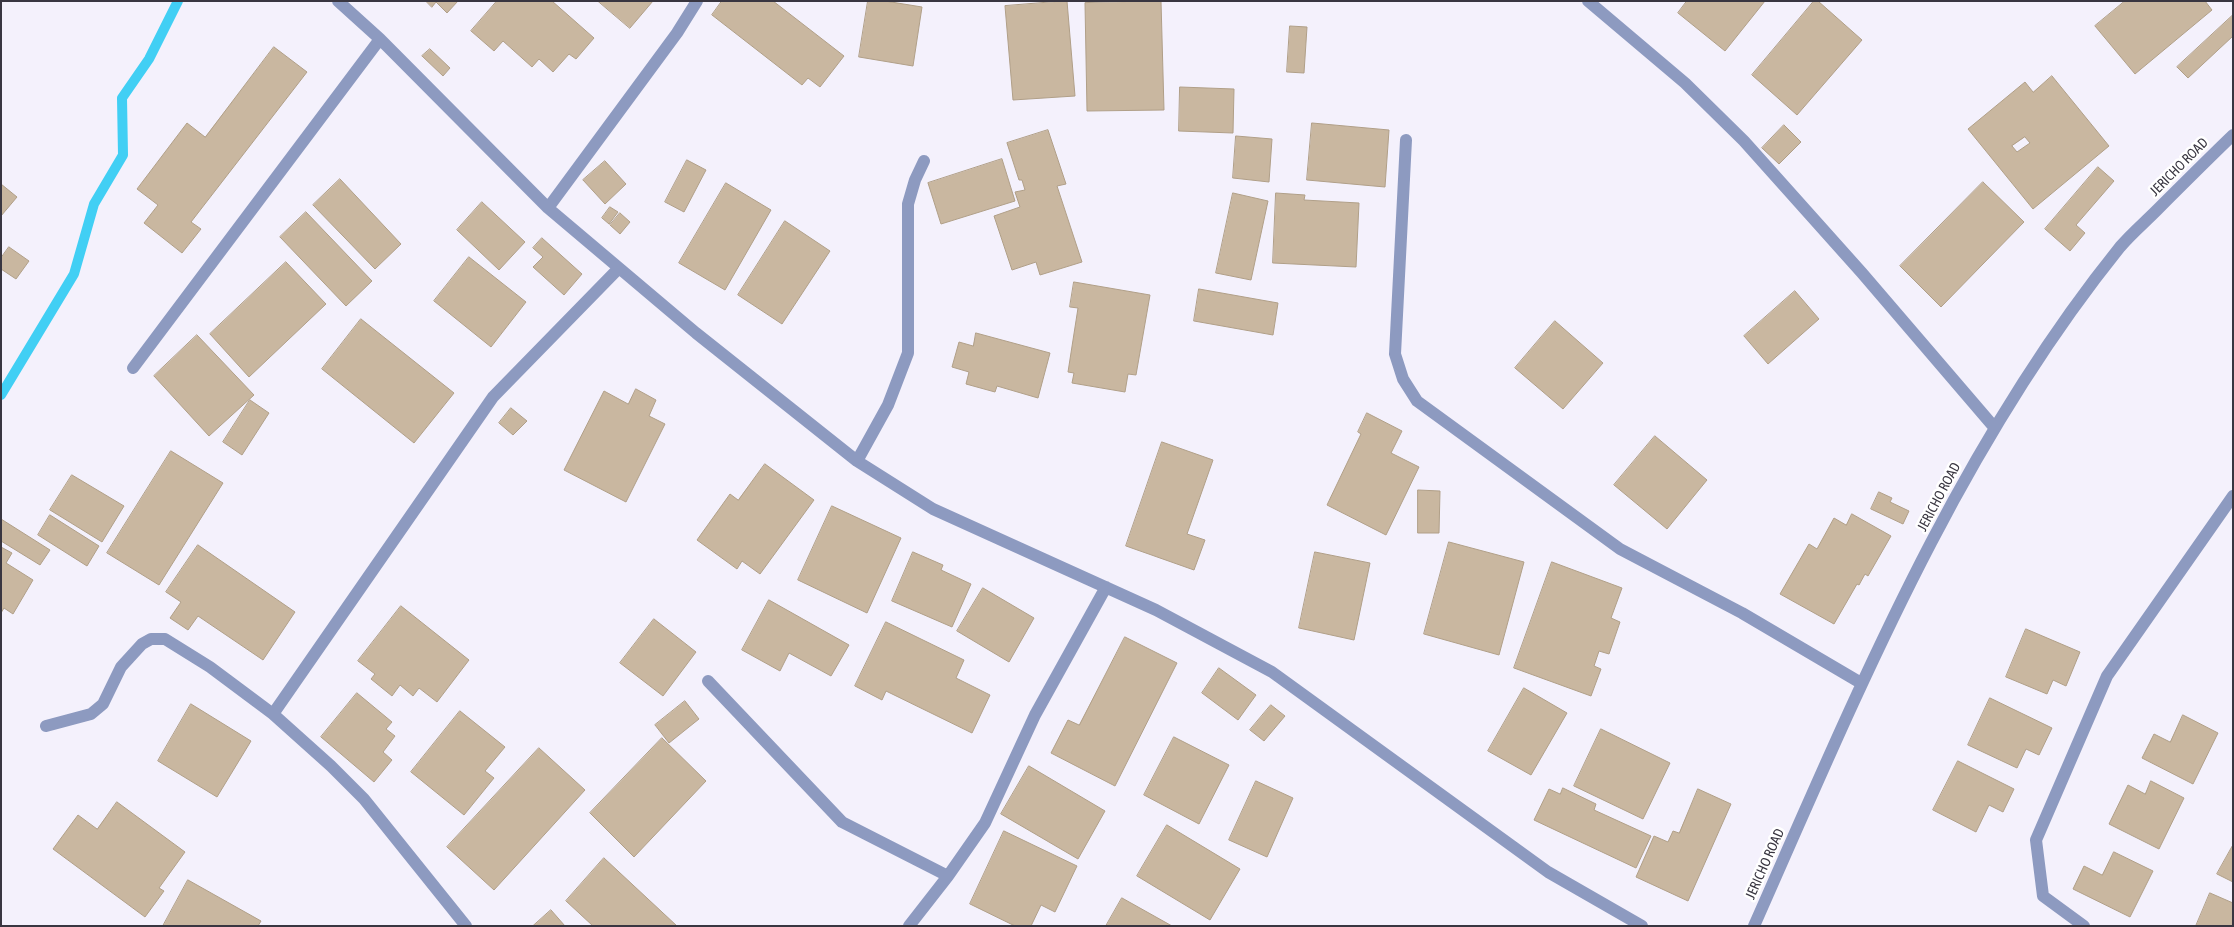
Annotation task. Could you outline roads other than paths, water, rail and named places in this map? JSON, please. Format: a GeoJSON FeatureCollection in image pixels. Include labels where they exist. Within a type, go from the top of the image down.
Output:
{"type":"FeatureCollection","features":[{"type":"Feature","properties":{"kind":"street"},"geometry":{"type":"LineString","coordinates":[[338,1],[380,39],[548,208],[696,333],[857,461],[934,509],[1156,610],[1272,672],[1548,872],[1642,926]]}},
{"type":"Feature","properties":{"kind":"street"},"geometry":{"type":"LineString","coordinates":[[548,208],[677,32],[697,1]]}},
{"type":"Feature","properties":{"kind":"street"},"geometry":{"type":"LineString","coordinates":[[1588,1],[1685,83],[1744,141],[1862,273],[1994,427]]}},
{"type":"Feature","properties":{"kind":"street"},"geometry":{"type":"LineString","coordinates":[[133,368],[380,39]]}},
{"type":"Feature","properties":{"kind":"street","name":"JERICHO ROAD"},"geometry":{"type":"LineString","coordinates":[[1757,925],[1861,683],[1943,521],[1994,427],[2057,331],[2122,246],[2233,135]]}},
{"type":"Feature","properties":{"kind":"street"},"geometry":{"type":"LineString","coordinates":[[1406,140],[1395,354],[1403,380],[1417,401],[1620,549],[1742,614],[1861,683]]}},
{"type":"Feature","properties":{"kind":"street"},"geometry":{"type":"LineString","coordinates":[[857,461],[888,405],[908,353],[908,204],[915,180],[924,161]]}},
{"type":"Feature","properties":{"kind":"street"},"geometry":{"type":"LineString","coordinates":[[273,714],[492,397],[618,268]]}},
{"type":"Feature","properties":{"kind":"street"},"geometry":{"type":"LineString","coordinates":[[2084,926],[2043,896],[2036,840],[2107,676],[2233,496]]}},
{"type":"Feature","properties":{"kind":"street"},"geometry":{"type":"LineString","coordinates":[[909,926],[948,876],[985,823],[1035,715],[1106,587]]}},
{"type":"Feature","properties":{"kind":"street"},"geometry":{"type":"LineString","coordinates":[[46,726],[91,714],[102,704],[122,667],[142,644],[151,640],[165,639],[210,667],[273,714],[331,766],[364,799],[466,926]]}},
{"type":"Feature","properties":{"kind":"street"},"geometry":{"type":"LineString","coordinates":[[708,681],[842,822],[948,876]]}},
{"type":"Feature","properties":{"kind":"waterway"},"geometry":{"type":"LineString","coordinates":[[1,395],[74,274],[94,204],[123,155],[122,98],[149,59],[178,1]]}}]}
